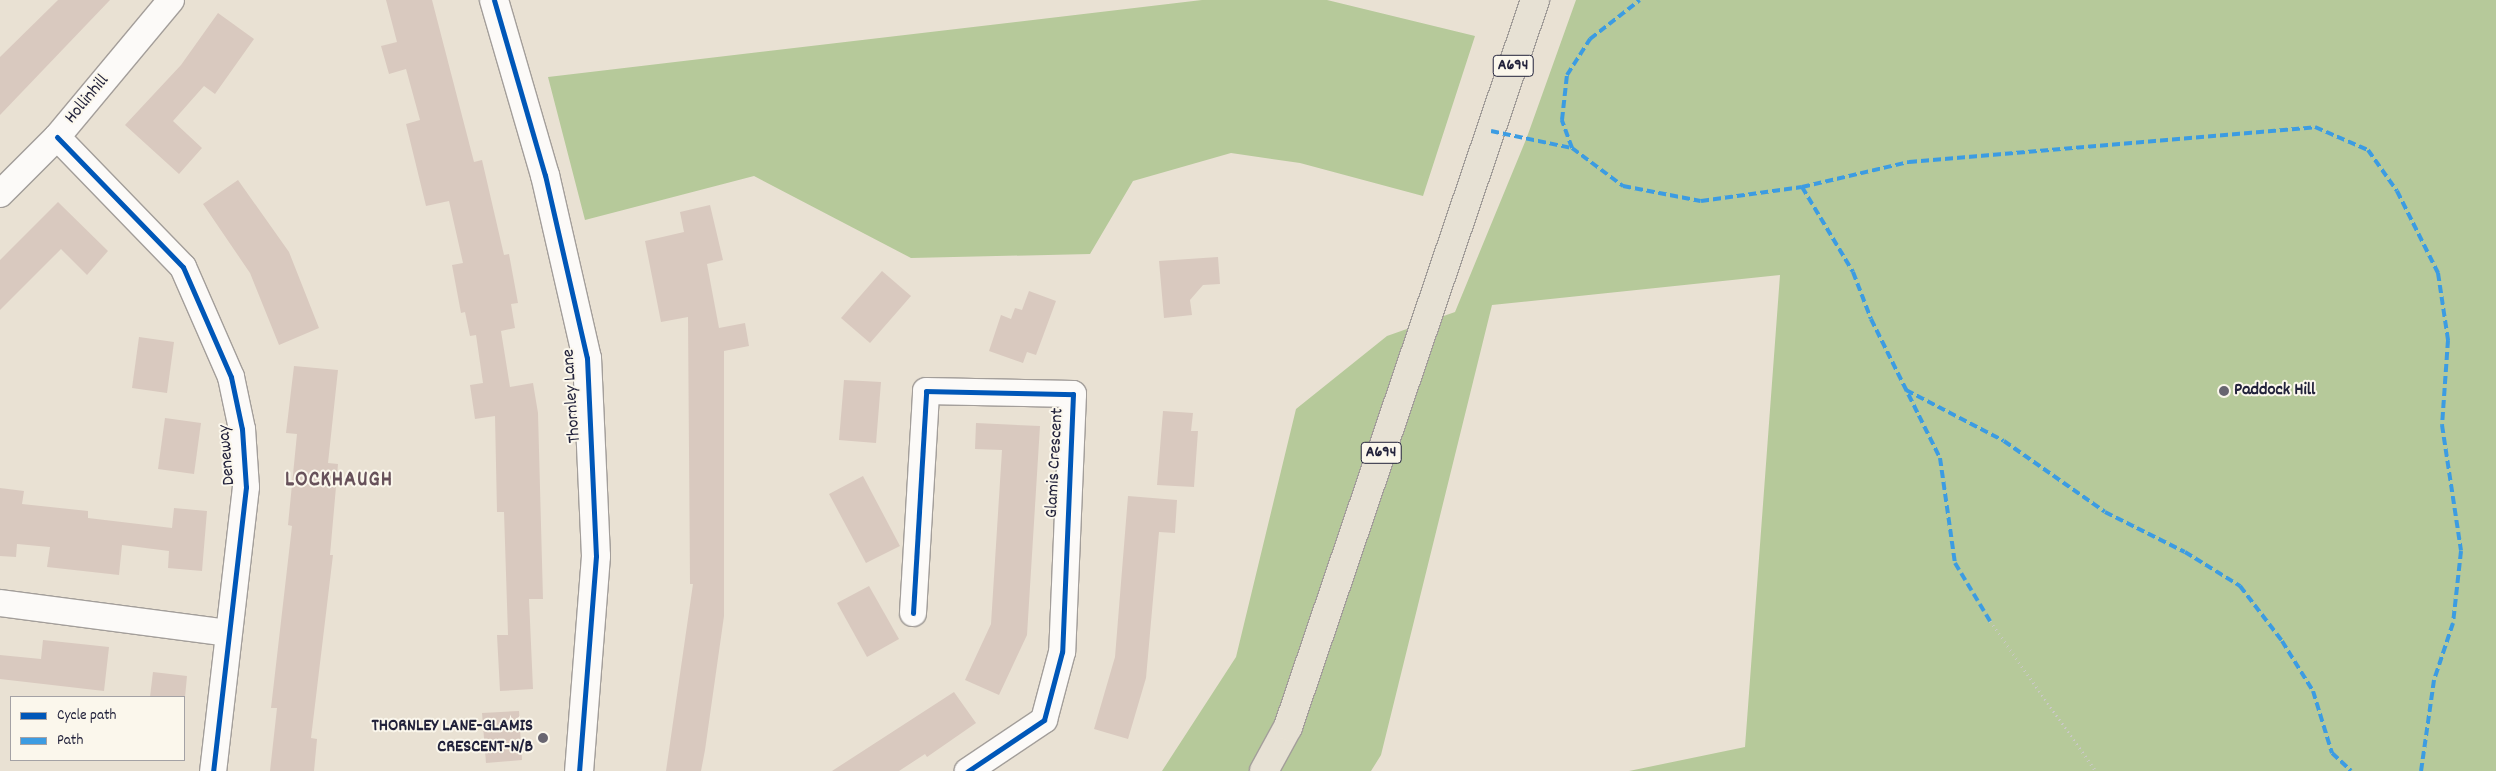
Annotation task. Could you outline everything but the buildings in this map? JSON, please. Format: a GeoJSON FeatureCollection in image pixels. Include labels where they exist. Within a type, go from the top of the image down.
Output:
{"type":"FeatureCollection","features":[{"type":"Feature","properties":{"kind":"main road","name":"A694"},"geometry":{"type":"LineString","coordinates":[[1264,771],[1288,726],[1535,0]]}},
{"type":"Feature","properties":{"kind":"street","name":"Hollinhill"},"geometry":{"type":"LineString","coordinates":[[0,194],[57,137],[171,0]]}},
{"type":"Feature","properties":{"kind":"street","name":"Thornley Lane"},"geometry":{"type":"LineString","coordinates":[[494,0],[545,175],[587,358],[596,556],[579,771]]}},
{"type":"Feature","properties":{"kind":"street","name":"Deneway"},"geometry":{"type":"LineString","coordinates":[[57,137],[183,267],[230,377],[242,429],[246,487],[213,771]]}},
{"type":"Feature","properties":{"kind":"street","name":"Glamis Crescent"},"geometry":{"type":"LineString","coordinates":[[913,613],[926,391],[1073,394],[1062,652],[1044,720],[968,771]]}},
{"type":"Feature","properties":{"kind":"street"},"geometry":{"type":"LineString","coordinates":[[0,603],[228,633]]}},
{"type":"Feature","properties":{"kind":"path"},"geometry":{"type":"LineString","coordinates":[[1990,621],[2096,771]]}},
{"type":"Feature","properties":{"kind":"green space"},"geometry":{"type":"Polygon","coordinates":[[[1202,0],[1327,0],[1475,36],[1423,196],[1300,163],[1231,153],[1133,181],[1090,254],[911,258],[754,176],[585,220],[548,77],[1202,0]]]}},
{"type":"Feature","properties":{"kind":"green space"},"geometry":{"type":"Polygon","coordinates":[[[1576,0],[2496,0],[2496,771],[1629,771],[1745,747],[1780,275],[1492,305],[1381,755],[1371,771],[1162,771],[1236,657],[1296,409],[1387,336],[1455,312],[1527,137],[1576,0]]]}},
{"type":"Feature","properties":{"kind":"marked path"},"geometry":{"type":"LineString","coordinates":[[1572,148],[1562,120],[1567,75],[1590,39],[1640,0]]}},
{"type":"Feature","properties":{"kind":"marked path"},"geometry":{"type":"LineString","coordinates":[[1491,131],[1572,148],[1623,186],[1701,201],[1802,187],[1909,162],[2315,127],[2368,150],[2397,191],[2438,273],[2448,340],[2442,425],[2461,551],[2453,623],[2434,680],[2421,771]]}},
{"type":"Feature","properties":{"kind":"marked path"},"geometry":{"type":"LineString","coordinates":[[1802,187],[1853,272],[1871,319],[1940,458],[1955,563],[1990,621]]}},
{"type":"Feature","properties":{"kind":"marked path"},"geometry":{"type":"LineString","coordinates":[[1906,390],[2004,441],[2105,512],[2185,552],[2240,586],[2282,641],[2313,691],[2332,753],[2351,771]]}},
{"type":"Feature","properties":{"kind":"cycle path"},"geometry":{"type":"LineString","coordinates":[[494,0],[545,175],[587,358],[596,556],[579,771]]}},
{"type":"Feature","properties":{"kind":"cycle path"},"geometry":{"type":"LineString","coordinates":[[57,137],[183,267],[231,377],[242,429],[246,487],[213,771]]}},
{"type":"Feature","properties":{"kind":"cycle path"},"geometry":{"type":"LineString","coordinates":[[913,613],[926,391],[1073,394],[1062,652],[1044,720],[968,771]]}},
{"type":"Feature","properties":{"kind":"place","name":"Paddock Hill"},"geometry":{"type":"Point","coordinates":[2224,391]}},
{"type":"Feature","properties":{"kind":"place","name":"THORNLEY LANE-GLAMIS CRESCENT-N/B"},"geometry":{"type":"Point","coordinates":[543,738]}},
{"type":"Feature","properties":{"kind":"district","name":"LOCKHAUGH"},"geometry":{"type":"Point","coordinates":[339,481]}}]}
